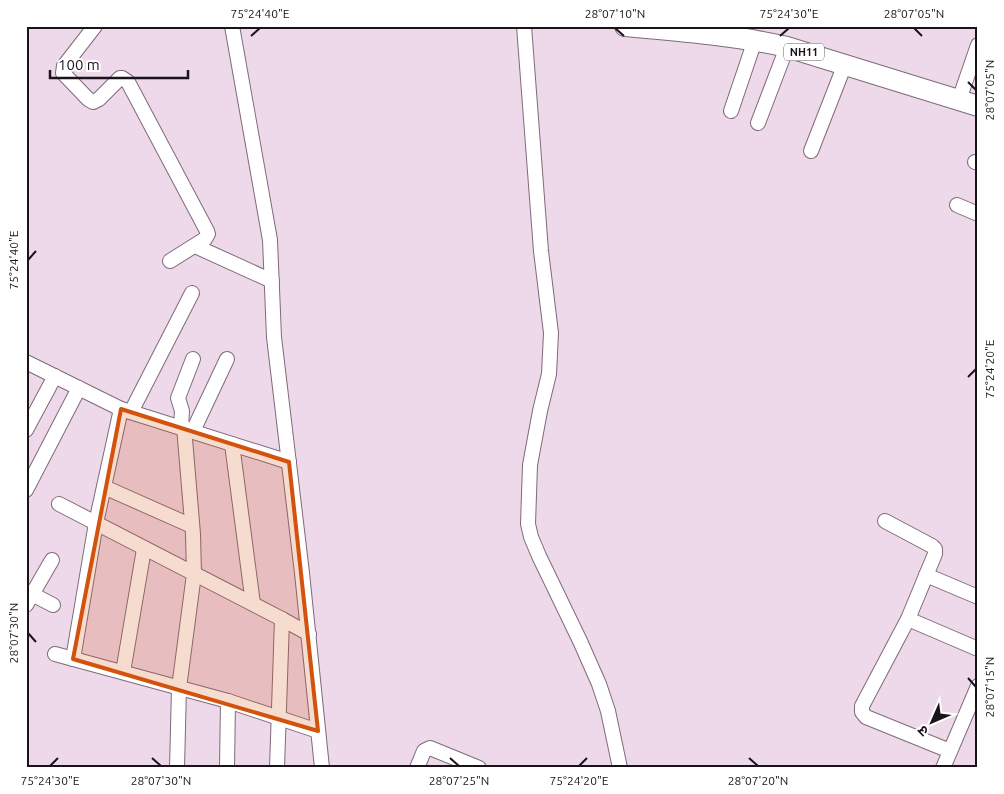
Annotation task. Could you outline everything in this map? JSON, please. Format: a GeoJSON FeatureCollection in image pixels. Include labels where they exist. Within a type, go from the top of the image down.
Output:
{"type":"FeatureCollection","features":[{"type":"Feature","properties":{"kind":"highway","name":"NH11"},"geometry":{"type":"LineString","coordinates":[[625,26],[678,30],[755,40],[787,47],[978,106]]}},
{"type":"Feature","properties":{"kind":"street"},"geometry":{"type":"LineString","coordinates":[[95,26],[64,66],[63,72],[93,102],[99,99],[120,78],[128,82],[207,231],[206,237],[170,261]]}},
{"type":"Feature","properties":{"kind":"street"},"geometry":{"type":"LineString","coordinates":[[232,26],[270,240],[274,337],[309,634],[322,768]]}},
{"type":"Feature","properties":{"kind":"street"},"geometry":{"type":"LineString","coordinates":[[524,26],[541,251],[551,333],[549,374],[530,465],[528,524],[539,556],[599,684],[608,711],[620,768]]}},
{"type":"Feature","properties":{"kind":"street"},"geometry":{"type":"LineString","coordinates":[[732,111],[755,40]]}},
{"type":"Feature","properties":{"kind":"street"},"geometry":{"type":"LineString","coordinates":[[959,100],[978,45]]}},
{"type":"Feature","properties":{"kind":"street"},"geometry":{"type":"LineString","coordinates":[[758,123],[787,47]]}},
{"type":"Feature","properties":{"kind":"street"},"geometry":{"type":"LineString","coordinates":[[811,151],[845,64]]}},
{"type":"Feature","properties":{"kind":"street"},"geometry":{"type":"LineString","coordinates":[[957,205],[978,214]]}},
{"type":"Feature","properties":{"kind":"street"},"geometry":{"type":"LineString","coordinates":[[194,246],[272,281]]}},
{"type":"Feature","properties":{"kind":"street"},"geometry":{"type":"LineString","coordinates":[[73,659],[96,523],[104,487],[126,410],[192,293]]}},
{"type":"Feature","properties":{"kind":"street"},"geometry":{"type":"LineString","coordinates":[[177,768],[179,688],[194,574],[186,428],[178,398],[193,359]]}},
{"type":"Feature","properties":{"kind":"street"},"geometry":{"type":"LineString","coordinates":[[186,428],[227,359]]}},
{"type":"Feature","properties":{"kind":"street"},"geometry":{"type":"LineString","coordinates":[[26,362],[126,410],[289,462]]}},
{"type":"Feature","properties":{"kind":"street"},"geometry":{"type":"LineString","coordinates":[[26,430],[56,376]]}},
{"type":"Feature","properties":{"kind":"street"},"geometry":{"type":"LineString","coordinates":[[26,490],[79,388]]}},
{"type":"Feature","properties":{"kind":"street"},"geometry":{"type":"LineString","coordinates":[[232,444],[253,604]]}},
{"type":"Feature","properties":{"kind":"street"},"geometry":{"type":"LineString","coordinates":[[104,487],[192,526]]}},
{"type":"Feature","properties":{"kind":"street"},"geometry":{"type":"LineString","coordinates":[[59,504],[282,618],[309,634]]}},
{"type":"Feature","properties":{"kind":"street"},"geometry":{"type":"LineString","coordinates":[[885,521],[934,547],[935,554],[908,619],[862,706],[862,712],[866,717],[950,751]]}},
{"type":"Feature","properties":{"kind":"street"},"geometry":{"type":"LineString","coordinates":[[123,672],[144,548]]}},
{"type":"Feature","properties":{"kind":"street"},"geometry":{"type":"LineString","coordinates":[[52,560],[28,597],[53,606]]}},
{"type":"Feature","properties":{"kind":"street"},"geometry":{"type":"LineString","coordinates":[[926,575],[978,596]]}},
{"type":"Feature","properties":{"kind":"street"},"geometry":{"type":"LineString","coordinates":[[277,768],[282,618]]}},
{"type":"Feature","properties":{"kind":"street"},"geometry":{"type":"LineString","coordinates":[[908,619],[978,649]]}},
{"type":"Feature","properties":{"kind":"street"},"geometry":{"type":"LineString","coordinates":[[55,654],[228,701],[318,731]]}},
{"type":"Feature","properties":{"kind":"street"},"geometry":{"type":"LineString","coordinates":[[943,768],[978,686]]}},
{"type":"Feature","properties":{"kind":"street"},"geometry":{"type":"LineString","coordinates":[[227,768],[228,701]]}},
{"type":"Feature","properties":{"kind":"street"},"geometry":{"type":"LineString","coordinates":[[417,768],[424,751],[430,748],[479,768]]}},
{"type":"Feature","properties":{"kind":"highlighted area"},"geometry":{"type":"Polygon","coordinates":[[[121,409],[289,462],[318,731],[73,659],[121,409]]]}}]}
